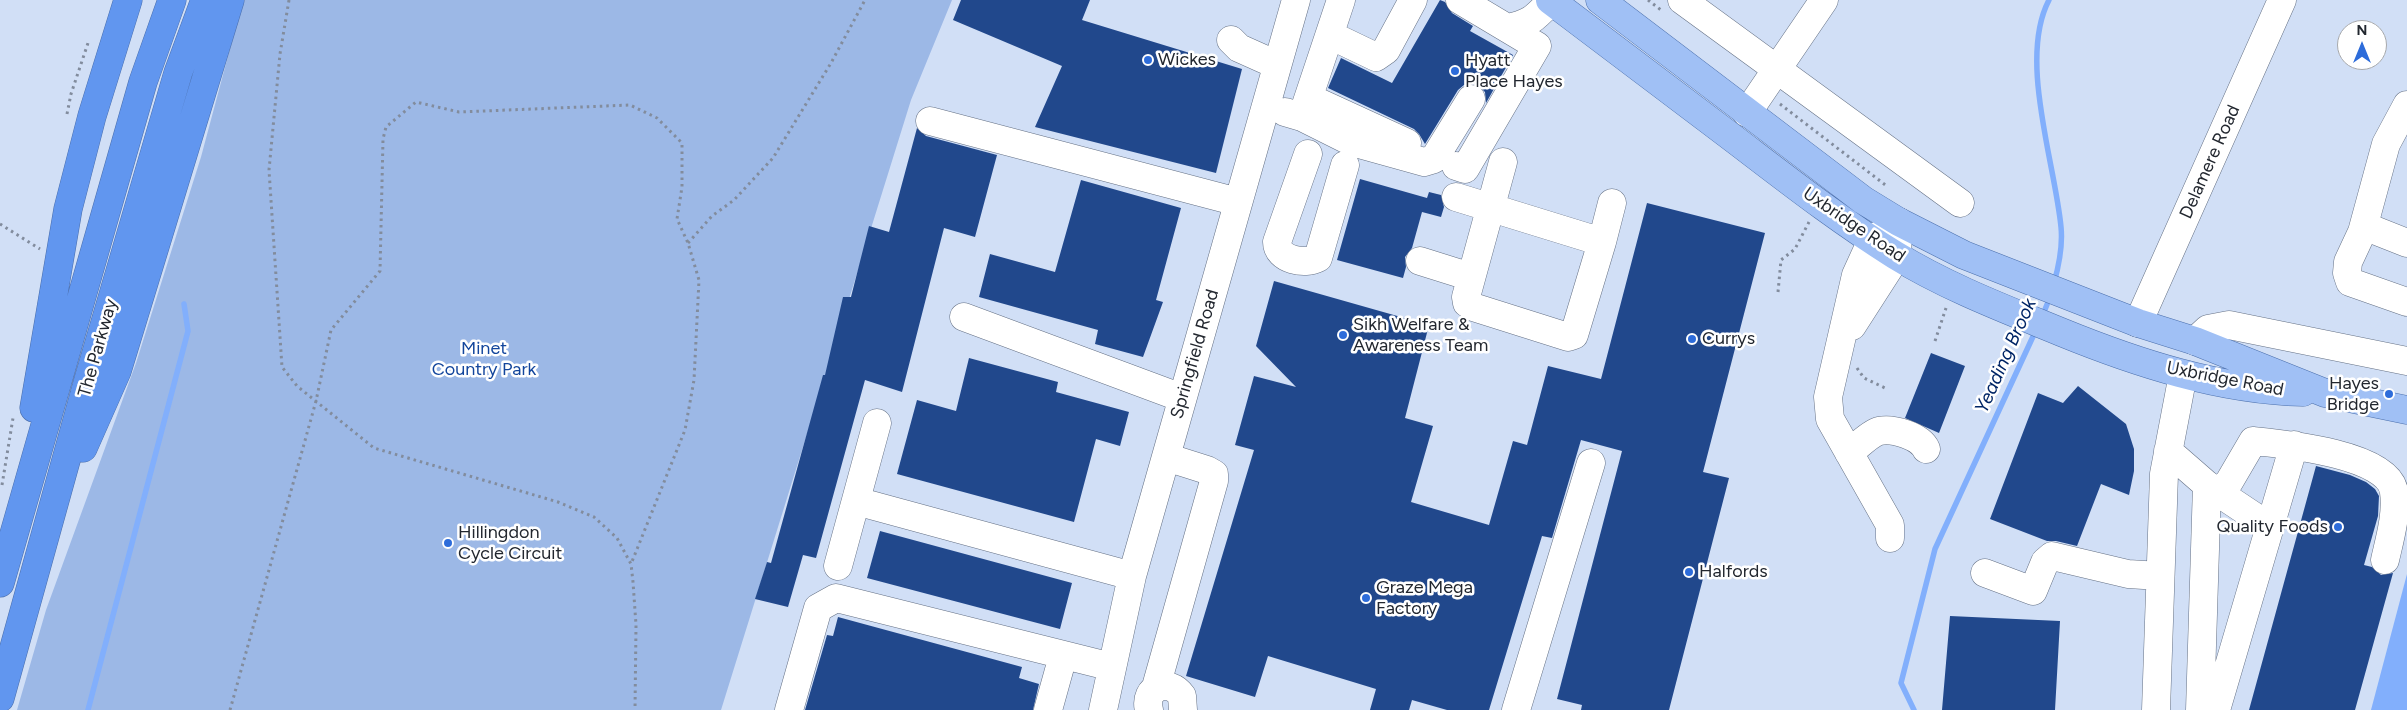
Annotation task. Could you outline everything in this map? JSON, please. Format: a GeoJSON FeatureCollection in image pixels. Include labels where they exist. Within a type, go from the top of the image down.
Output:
{"type":"FeatureCollection","features":[{"type":"Feature","properties":{"kind":"highway"},"geometry":{"type":"LineString","coordinates":[[14,533],[68,208],[92,116],[128,0]]}},
{"type":"Feature","properties":{"kind":"highway","name":"The Parkway"},"geometry":{"type":"LineString","coordinates":[[0,583],[143,82],[172,0]]}},
{"type":"Feature","properties":{"kind":"highway","name":"The Parkway"},"geometry":{"type":"LineString","coordinates":[[0,698],[43,541],[178,73],[205,0]]}},
{"type":"Feature","properties":{"kind":"highway"},"geometry":{"type":"LineString","coordinates":[[43,541],[117,371],[230,0]]}},
{"type":"Feature","properties":{"kind":"main road","name":"Uxbridge Road"},"geometry":{"type":"LineString","coordinates":[[1550,0],[1834,215],[1897,256],[1954,286],[2084,341],[2187,375],[2272,391],[2325,393]]}},
{"type":"Feature","properties":{"kind":"main road","name":"Uxbridge Road"},"geometry":{"type":"LineString","coordinates":[[1600,0],[1863,200],[1899,222],[1964,254],[2016,276],[2138,323],[2195,341],[2325,393]]}},
{"type":"Feature","properties":{"kind":"main road"},"geometry":{"type":"LineString","coordinates":[[2079,300],[2078,329],[2084,341]]}},
{"type":"Feature","properties":{"kind":"main road"},"geometry":{"type":"LineString","coordinates":[[2187,375],[2195,363],[2197,348],[2195,341]]}},
{"type":"Feature","properties":{"kind":"main road"},"geometry":{"type":"LineString","coordinates":[[2325,393],[2407,410]]}},
{"type":"Feature","properties":{"kind":"street","name":"Springfield Road"},"geometry":{"type":"LineString","coordinates":[[1103,710],[1132,576],[1296,0]]}},
{"type":"Feature","properties":{"kind":"street"},"geometry":{"type":"LineString","coordinates":[[1330,34],[1376,57],[1386,50],[1413,0]]}},
{"type":"Feature","properties":{"kind":"street"},"geometry":{"type":"LineString","coordinates":[[1456,166],[1465,169],[1537,46],[1460,0]]}},
{"type":"Feature","properties":{"kind":"street"},"geometry":{"type":"LineString","coordinates":[[1507,28],[1524,25],[1532,21],[1550,0]]}},
{"type":"Feature","properties":{"kind":"street"},"geometry":{"type":"LineString","coordinates":[[1682,0],[1775,70],[1960,203]]}},
{"type":"Feature","properties":{"kind":"street","name":"Delamere Road"},"geometry":{"type":"LineString","coordinates":[[2138,323],[2282,0]]}},
{"type":"Feature","properties":{"kind":"street"},"geometry":{"type":"LineString","coordinates":[[1305,108],[1330,34],[1334,2]]}},
{"type":"Feature","properties":{"kind":"street"},"geometry":{"type":"LineString","coordinates":[[1747,113],[1775,70],[1814,3]]}},
{"type":"Feature","properties":{"kind":"street"},"geometry":{"type":"LineString","coordinates":[[1305,108],[1352,142],[1424,162],[1434,159],[1471,99]]}},
{"type":"Feature","properties":{"kind":"street"},"geometry":{"type":"LineString","coordinates":[[2407,105],[2386,144],[2364,226],[2348,262],[2347,273],[2350,282],[2407,302]]}},
{"type":"Feature","properties":{"kind":"street"},"geometry":{"type":"LineString","coordinates":[[1266,106],[1305,108],[1415,147]]}},
{"type":"Feature","properties":{"kind":"street"},"geometry":{"type":"LineString","coordinates":[[930,121],[1238,202]]}},
{"type":"Feature","properties":{"kind":"street"},"geometry":{"type":"LineString","coordinates":[[1308,154],[1284,217],[1277,242],[1277,248],[1282,254],[1295,260],[1313,260],[1318,258],[1345,165]]}},
{"type":"Feature","properties":{"kind":"street"},"geometry":{"type":"LineString","coordinates":[[1503,162],[1492,208],[1466,297],[1467,303],[1473,308],[1568,337],[1574,335],[1612,203]]}},
{"type":"Feature","properties":{"kind":"street"},"geometry":{"type":"LineString","coordinates":[[1456,197],[1602,242]]}},
{"type":"Feature","properties":{"kind":"street"},"geometry":{"type":"LineString","coordinates":[[1848,356],[1856,275],[1872,240],[1899,222]]}},
{"type":"Feature","properties":{"kind":"street"},"geometry":{"type":"LineString","coordinates":[[1890,538],[1890,525],[1830,418],[1828,397],[1897,256],[1899,222]]}},
{"type":"Feature","properties":{"kind":"street"},"geometry":{"type":"LineString","coordinates":[[2364,226],[2407,243]]}},
{"type":"Feature","properties":{"kind":"street"},"geometry":{"type":"LineString","coordinates":[[1420,261],[1471,277]]}},
{"type":"Feature","properties":{"kind":"street"},"geometry":{"type":"LineString","coordinates":[[964,317],[1182,398]]}},
{"type":"Feature","properties":{"kind":"street"},"geometry":{"type":"LineString","coordinates":[[2195,341],[2208,329],[2229,325],[2407,361]]}},
{"type":"Feature","properties":{"kind":"street"},"geometry":{"type":"LineString","coordinates":[[2156,710],[2164,474],[2181,385],[2187,375]]}},
{"type":"Feature","properties":{"kind":"street"},"geometry":{"type":"LineString","coordinates":[[838,566],[877,423]]}},
{"type":"Feature","properties":{"kind":"street"},"geometry":{"type":"LineString","coordinates":[[1849,453],[1879,431],[1903,433],[1922,442],[1926,449]]}},
{"type":"Feature","properties":{"kind":"street"},"geometry":{"type":"LineString","coordinates":[[2213,488],[2229,482],[2253,441],[2294,446],[2357,460],[2387,476],[2394,490],[2393,526],[2385,560]]}},
{"type":"Feature","properties":{"kind":"street"},"geometry":{"type":"LineString","coordinates":[[2200,710],[2214,669],[2270,527],[2294,446]]}},
{"type":"Feature","properties":{"kind":"street"},"geometry":{"type":"LineString","coordinates":[[2168,451],[2213,488],[2270,527]]}},
{"type":"Feature","properties":{"kind":"street"},"geometry":{"type":"LineString","coordinates":[[1153,699],[1214,481],[1214,474],[1207,470],[1166,457]]}},
{"type":"Feature","properties":{"kind":"street"},"geometry":{"type":"LineString","coordinates":[[1516,710],[1591,463]]}},
{"type":"Feature","properties":{"kind":"street"},"geometry":{"type":"LineString","coordinates":[[2213,488],[2216,710]]}},
{"type":"Feature","properties":{"kind":"street"},"geometry":{"type":"LineString","coordinates":[[856,501],[1132,576]]}},
{"type":"Feature","properties":{"kind":"street"},"geometry":{"type":"LineString","coordinates":[[1985,573],[2033,591],[2045,562],[2052,556],[2128,574],[2160,576]]}},
{"type":"Feature","properties":{"kind":"street"},"geometry":{"type":"LineString","coordinates":[[789,710],[818,608],[836,598],[1112,667]]}},
{"type":"Feature","properties":{"kind":"street"},"geometry":{"type":"LineString","coordinates":[[1048,710],[1063,656]]}},
{"type":"Feature","properties":{"kind":"street"},"geometry":{"type":"LineString","coordinates":[[1153,699],[1168,685],[1179,690],[1184,701],[1182,710]]}},
{"type":"Feature","properties":{"kind":"path"},"geometry":{"type":"LineString","coordinates":[[289,0],[280,54],[269,170],[282,367],[298,386],[374,448],[558,502],[594,516],[617,538],[631,564],[636,625],[635,710]]}},
{"type":"Feature","properties":{"kind":"path"},"geometry":{"type":"LineString","coordinates":[[688,243],[712,216],[734,200],[773,158],[831,63],[865,0]]}},
{"type":"Feature","properties":{"kind":"path"},"geometry":{"type":"LineString","coordinates":[[230,710],[316,401],[331,330],[380,272],[383,139],[386,126],[416,102],[459,112],[630,105],[657,118],[682,143],[682,187],[677,220],[688,243],[699,280],[694,380],[685,430],[631,564]]}},
{"type":"Feature","properties":{"kind":"path"},"geometry":{"type":"LineString","coordinates":[[1778,292],[1781,260],[1795,249],[1811,217]]}},
{"type":"Feature","properties":{"kind":"path"},"geometry":{"type":"LineString","coordinates":[[0,224],[40,249]]}},
{"type":"Feature","properties":{"kind":"path"},"geometry":{"type":"LineString","coordinates":[[1935,341],[1954,286]]}},
{"type":"Feature","properties":{"kind":"path"},"geometry":{"type":"LineString","coordinates":[[1848,356],[1864,378],[1885,388]]}},
{"type":"Feature","properties":{"kind":"green space","name":"Minet Country Park"},"geometry":{"type":"Polygon","coordinates":[[[243,0],[952,0],[911,100],[721,710],[17,710],[46,610],[136,363],[201,157],[243,0]]]}},
{"type":"Feature","properties":{"kind":"shaded area"},"geometry":{"type":"Polygon","coordinates":[[[2407,574],[2407,710],[2371,710],[2407,574]]]}},
{"type":"Feature","properties":{"kind":"building"},"geometry":{"type":"Polygon","coordinates":[[[961,0],[1090,0],[1082,20],[1242,69],[1216,173],[1035,127],[1062,66],[953,20],[961,0]]]}},
{"type":"Feature","properties":{"kind":"building","name":"Hyatt Place Hayes"},"geometry":{"type":"Polygon","coordinates":[[[1440,0],[1445,2],[1452,13],[1473,26],[1470,31],[1513,55],[1486,103],[1485,92],[1479,86],[1472,83],[1464,85],[1458,90],[1425,144],[1414,129],[1328,88],[1341,58],[1392,83],[1440,0]]]}},
{"type":"Feature","properties":{"kind":"building"},"geometry":{"type":"Polygon","coordinates":[[[917,128],[926,136],[997,155],[975,237],[944,228],[902,392],[865,380],[816,558],[803,555],[788,607],[755,599],[767,562],[771,563],[823,375],[825,375],[843,297],[851,297],[869,226],[889,232],[917,128]]]}},
{"type":"Feature","properties":{"kind":"building"},"geometry":{"type":"Polygon","coordinates":[[[1360,179],[1427,198],[1429,192],[1441,195],[1444,207],[1441,217],[1422,212],[1412,248],[1405,257],[1406,267],[1403,278],[1337,260],[1360,179]]]}},
{"type":"Feature","properties":{"kind":"building"},"geometry":{"type":"Polygon","coordinates":[[[1081,180],[1181,208],[1156,300],[1163,302],[1143,357],[1095,344],[1098,330],[979,297],[990,254],[1055,272],[1081,180]]]}},
{"type":"Feature","properties":{"kind":"building"},"geometry":{"type":"Polygon","coordinates":[[[1647,203],[1765,233],[1703,472],[1729,478],[1669,710],[1581,710],[1582,705],[1557,699],[1622,451],[1581,440],[1552,538],[1542,536],[1489,710],[1447,710],[1412,700],[1409,710],[1370,710],[1376,689],[1268,656],[1255,697],[1186,676],[1254,450],[1235,445],[1254,376],[1296,387],[1256,346],[1274,281],[1429,325],[1405,418],[1433,426],[1411,502],[1489,525],[1513,441],[1527,445],[1548,366],[1601,379],[1647,203]]]}},
{"type":"Feature","properties":{"kind":"building"},"geometry":{"type":"Polygon","coordinates":[[[1931,353],[1965,366],[1939,433],[1905,418],[1931,353]]]}},
{"type":"Feature","properties":{"kind":"building"},"geometry":{"type":"Polygon","coordinates":[[[969,358],[1058,382],[1056,392],[1129,412],[1120,446],[1096,439],[1074,522],[897,474],[917,400],[956,411],[969,358]]]}},
{"type":"Feature","properties":{"kind":"building"},"geometry":{"type":"Polygon","coordinates":[[[2078,386],[2126,424],[2134,449],[2134,471],[2129,495],[2101,484],[2077,546],[2047,541],[1990,519],[2038,393],[2063,403],[2078,386]]]}},
{"type":"Feature","properties":{"kind":"building"},"geometry":{"type":"Polygon","coordinates":[[[2316,466],[2350,475],[2366,482],[2375,489],[2379,496],[2378,516],[2364,565],[2372,567],[2381,575],[2393,573],[2355,710],[2249,710],[2316,466]]]}},
{"type":"Feature","properties":{"kind":"building"},"geometry":{"type":"Polygon","coordinates":[[[880,531],[1072,583],[1060,629],[867,578],[880,531]]]}},
{"type":"Feature","properties":{"kind":"building"},"geometry":{"type":"Polygon","coordinates":[[[1950,616],[2060,621],[2055,710],[1942,710],[1950,616]]]}},
{"type":"Feature","properties":{"kind":"building"},"geometry":{"type":"Polygon","coordinates":[[[838,617],[1022,667],[1019,678],[1039,684],[1033,710],[805,710],[827,635],[833,636],[838,617]]]}},
{"type":"Feature","properties":{"kind":"waterway","name":"Yeading Brook"},"geometry":{"type":"LineString","coordinates":[[2049,0],[2040,24],[2037,51],[2041,112],[2061,227],[2060,255],[2054,283]]}},
{"type":"Feature","properties":{"kind":"waterway","name":"Yeading Brook"},"geometry":{"type":"LineString","coordinates":[[2042,317],[2050,297]]}},
{"type":"Feature","properties":{"kind":"waterway"},"geometry":{"type":"LineString","coordinates":[[88,710],[188,331],[184,304]]}},
{"type":"Feature","properties":{"kind":"waterway","name":"Yeading Brook"},"geometry":{"type":"LineString","coordinates":[[1914,710],[1901,683],[1935,549],[2036,330]]}},
{"type":"Feature","properties":{"kind":"place","name":"Wickes"},"geometry":{"type":"Point","coordinates":[1148,60]}},
{"type":"Feature","properties":{"kind":"place","name":"Hyatt Place Hayes"},"geometry":{"type":"Point","coordinates":[1455,71]}},
{"type":"Feature","properties":{"kind":"place","name":"Sikh Welfare & Awareness Team"},"geometry":{"type":"Point","coordinates":[1343,335]}},
{"type":"Feature","properties":{"kind":"place","name":"Currys"},"geometry":{"type":"Point","coordinates":[1692,339]}},
{"type":"Feature","properties":{"kind":"place","name":"Hayes Bridge"},"geometry":{"type":"Point","coordinates":[2389,394]}},
{"type":"Feature","properties":{"kind":"place","name":"Quality Foods"},"geometry":{"type":"Point","coordinates":[2338,527]}},
{"type":"Feature","properties":{"kind":"place","name":"Hillingdon Cycle Circuit"},"geometry":{"type":"Point","coordinates":[448,543]}},
{"type":"Feature","properties":{"kind":"place","name":"Halfords"},"geometry":{"type":"Point","coordinates":[1689,572]}},
{"type":"Feature","properties":{"kind":"place","name":"Graze Mega Factory"},"geometry":{"type":"Point","coordinates":[1366,598]}}]}
